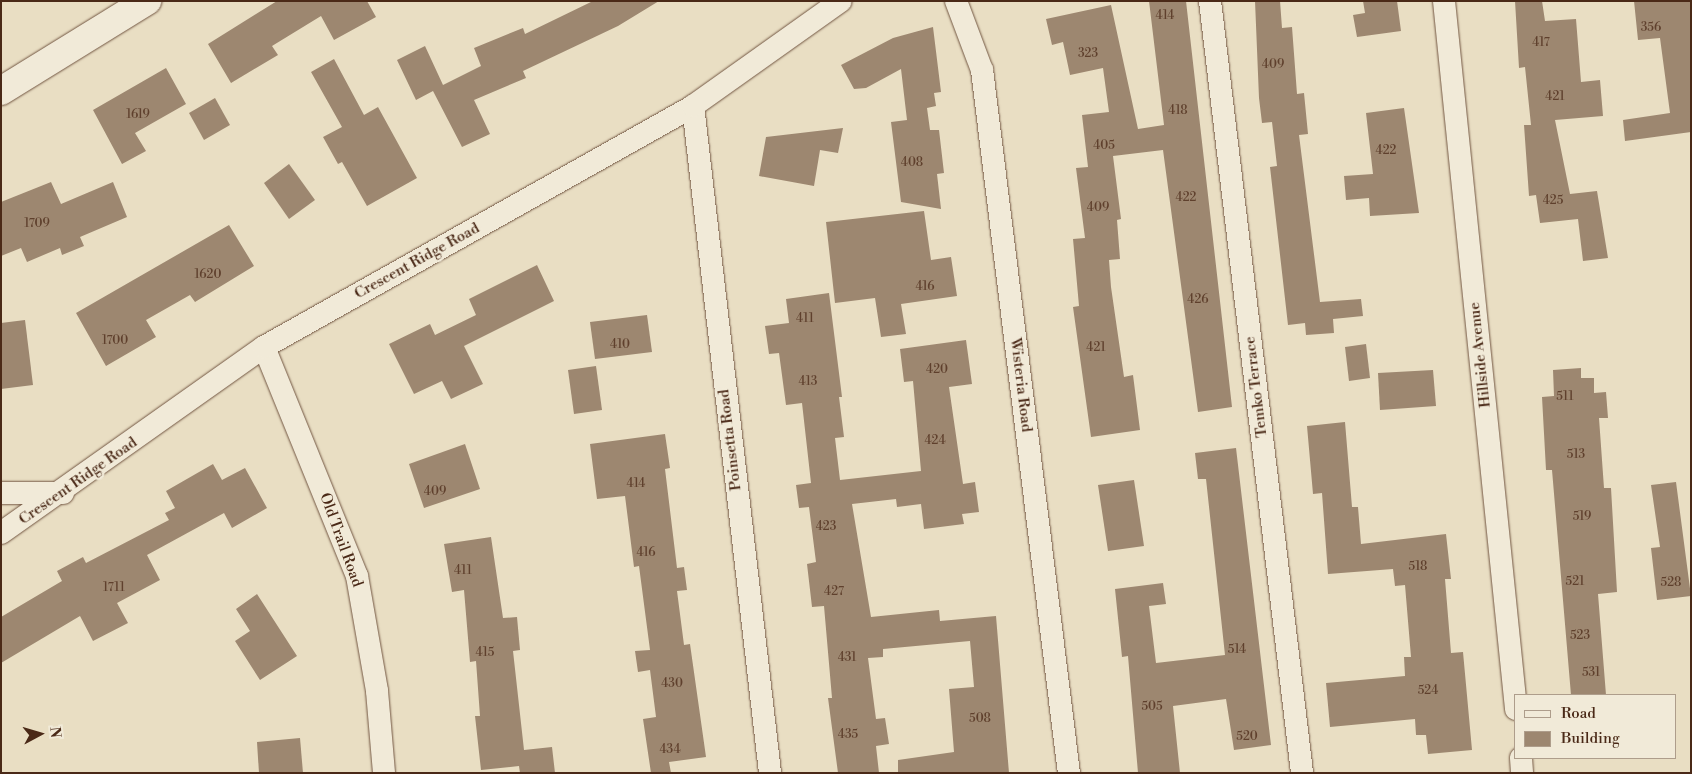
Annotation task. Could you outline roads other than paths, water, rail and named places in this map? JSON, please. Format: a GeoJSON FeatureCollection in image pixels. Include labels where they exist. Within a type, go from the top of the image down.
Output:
{"type":"FeatureCollection","features":[{"type":"Feature","properties":{"kind":"main road"},"geometry":{"type":"LineString","coordinates":[[1,91],[147,1]]}},
{"type":"Feature","properties":{"kind":"street","name":"Crescent Ridge Road"},"geometry":{"type":"LineString","coordinates":[[1,533],[63,492],[264,347],[693,106],[841,1]]}},
{"type":"Feature","properties":{"kind":"street","name":"Wisteria Road"},"geometry":{"type":"LineString","coordinates":[[956,1],[982,70],[1069,773]]}},
{"type":"Feature","properties":{"kind":"street","name":"Temko Terrace"},"geometry":{"type":"LineString","coordinates":[[1210,1],[1302,773]]}},
{"type":"Feature","properties":{"kind":"street","name":"Hillside Avenue"},"geometry":{"type":"LineString","coordinates":[[1444,1],[1514,694]]}},
{"type":"Feature","properties":{"kind":"street","name":"Poinsetta Road"},"geometry":{"type":"LineString","coordinates":[[693,106],[770,773]]}},
{"type":"Feature","properties":{"kind":"street","name":"Old Trail Road"},"geometry":{"type":"LineString","coordinates":[[264,347],[357,576],[378,691],[384,773]]}},
{"type":"Feature","properties":{"kind":"street"},"geometry":{"type":"LineString","coordinates":[[1,493],[63,492]]}},
{"type":"Feature","properties":{"kind":"street"},"geometry":{"type":"LineString","coordinates":[[1521,759],[1522,773]]}}]}
